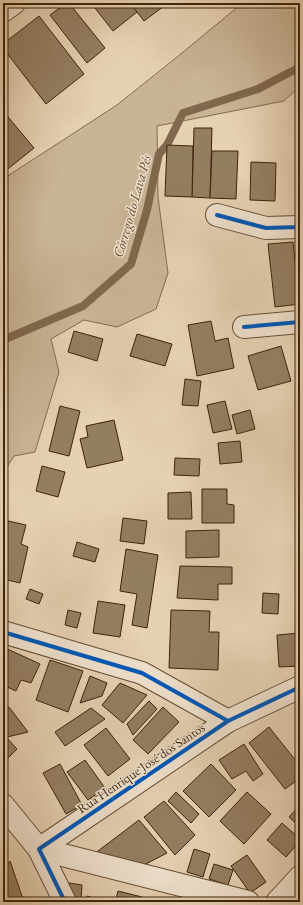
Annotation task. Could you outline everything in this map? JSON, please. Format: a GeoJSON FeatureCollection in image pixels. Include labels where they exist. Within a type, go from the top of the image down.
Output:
{"type":"FeatureCollection","features":[{"type":"Feature","properties":{"kind":"street"},"geometry":{"type":"LineString","coordinates":[[3,12],[14,3]]}},
{"type":"Feature","properties":{"kind":"street"},"geometry":{"type":"LineString","coordinates":[[217,214],[266,228],[300,227]]}},
{"type":"Feature","properties":{"kind":"street"},"geometry":{"type":"LineString","coordinates":[[244,327],[300,322]]}},
{"type":"Feature","properties":{"kind":"street"},"geometry":{"type":"LineString","coordinates":[[3,632],[142,673],[228,721]]}},
{"type":"Feature","properties":{"kind":"street","name":"Rua Henrique José dos Santos"},"geometry":{"type":"LineString","coordinates":[[39,849],[228,721],[300,687]]}},
{"type":"Feature","properties":{"kind":"street"},"geometry":{"type":"LineString","coordinates":[[3,805],[39,849],[65,902]]}},
{"type":"Feature","properties":{"kind":"street"},"geometry":{"type":"LineString","coordinates":[[39,849],[248,902]]}},
{"type":"Feature","properties":{"kind":"street"},"geometry":{"type":"LineString","coordinates":[[277,902],[300,877]]}},
{"type":"Feature","properties":{"kind":"shaded area"},"geometry":{"type":"Polygon","coordinates":[[[300,3],[300,86],[284,101],[157,126],[158,197],[168,273],[156,309],[117,327],[84,320],[51,339],[59,372],[35,452],[14,456],[3,473],[3,179],[117,105],[239,6],[300,3]]]}},
{"type":"Feature","properties":{"kind":"building"},"geometry":{"type":"Polygon","coordinates":[[[66,3],[69,3],[105,48],[87,63],[50,15],[66,3]]]}},
{"type":"Feature","properties":{"kind":"building"},"geometry":{"type":"Polygon","coordinates":[[[91,3],[130,3],[137,12],[113,31],[91,3]]]}},
{"type":"Feature","properties":{"kind":"building"},"geometry":{"type":"Polygon","coordinates":[[[130,3],[168,3],[144,21],[130,3]]]}},
{"type":"Feature","properties":{"kind":"building"},"geometry":{"type":"Polygon","coordinates":[[[39,16],[84,74],[46,104],[3,48],[3,44],[39,16]]]}},
{"type":"Feature","properties":{"kind":"building"},"geometry":{"type":"Polygon","coordinates":[[[3,111],[34,148],[4,172],[3,170],[3,111]]]}},
{"type":"Feature","properties":{"kind":"building"},"geometry":{"type":"Polygon","coordinates":[[[194,128],[212,128],[210,198],[192,197],[194,128]]]}},
{"type":"Feature","properties":{"kind":"building"},"geometry":{"type":"Polygon","coordinates":[[[167,145],[193,146],[192,197],[165,196],[167,145]]]}},
{"type":"Feature","properties":{"kind":"building"},"geometry":{"type":"Polygon","coordinates":[[[212,151],[238,151],[236,199],[210,198],[212,151]]]}},
{"type":"Feature","properties":{"kind":"building"},"geometry":{"type":"Polygon","coordinates":[[[251,162],[276,163],[275,201],[250,200],[251,162]]]}},
{"type":"Feature","properties":{"kind":"building"},"geometry":{"type":"Polygon","coordinates":[[[293,242],[300,304],[275,307],[268,244],[293,242]]]}},
{"type":"Feature","properties":{"kind":"building"},"geometry":{"type":"Polygon","coordinates":[[[211,321],[215,341],[228,338],[234,368],[197,376],[188,325],[211,321]]]}},
{"type":"Feature","properties":{"kind":"building"},"geometry":{"type":"Polygon","coordinates":[[[74,331],[103,339],[97,361],[68,352],[74,331]]]}},
{"type":"Feature","properties":{"kind":"building"},"geometry":{"type":"Polygon","coordinates":[[[137,334],[172,344],[165,366],[130,356],[137,334]]]}},
{"type":"Feature","properties":{"kind":"building"},"geometry":{"type":"Polygon","coordinates":[[[300,336],[300,359],[295,338],[300,336]]]}},
{"type":"Feature","properties":{"kind":"building"},"geometry":{"type":"Polygon","coordinates":[[[281,346],[291,381],[258,390],[248,356],[281,346]]]}},
{"type":"Feature","properties":{"kind":"building"},"geometry":{"type":"Polygon","coordinates":[[[185,379],[201,381],[198,406],[182,405],[185,379]]]}},
{"type":"Feature","properties":{"kind":"building"},"geometry":{"type":"Polygon","coordinates":[[[225,401],[232,429],[213,433],[207,405],[225,401]]]}},
{"type":"Feature","properties":{"kind":"building"},"geometry":{"type":"Polygon","coordinates":[[[60,406],[80,411],[69,456],[49,451],[60,406]]]}},
{"type":"Feature","properties":{"kind":"building"},"geometry":{"type":"Polygon","coordinates":[[[250,410],[255,429],[237,434],[232,415],[250,410]]]}},
{"type":"Feature","properties":{"kind":"building"},"geometry":{"type":"Polygon","coordinates":[[[114,420],[123,460],[87,468],[80,439],[88,437],[86,426],[114,420]]]}},
{"type":"Feature","properties":{"kind":"building"},"geometry":{"type":"Polygon","coordinates":[[[240,441],[242,462],[220,464],[218,443],[240,441]]]}},
{"type":"Feature","properties":{"kind":"building"},"geometry":{"type":"Polygon","coordinates":[[[175,458],[200,459],[199,476],[174,475],[175,458]]]}},
{"type":"Feature","properties":{"kind":"building"},"geometry":{"type":"Polygon","coordinates":[[[42,466],[65,472],[58,497],[36,491],[42,466]]]}},
{"type":"Feature","properties":{"kind":"building"},"geometry":{"type":"Polygon","coordinates":[[[202,489],[227,489],[227,504],[234,505],[234,523],[202,523],[202,489]]]}},
{"type":"Feature","properties":{"kind":"building"},"geometry":{"type":"Polygon","coordinates":[[[191,492],[192,519],[168,519],[168,493],[191,492]]]}},
{"type":"Feature","properties":{"kind":"building"},"geometry":{"type":"Polygon","coordinates":[[[123,518],[147,521],[144,544],[120,541],[123,518]]]}},
{"type":"Feature","properties":{"kind":"building"},"geometry":{"type":"Polygon","coordinates":[[[8,521],[26,525],[21,544],[28,547],[20,583],[3,579],[3,541],[8,521]]]}},
{"type":"Feature","properties":{"kind":"building"},"geometry":{"type":"Polygon","coordinates":[[[219,530],[219,557],[186,558],[186,531],[219,530]]]}},
{"type":"Feature","properties":{"kind":"building"},"geometry":{"type":"Polygon","coordinates":[[[77,542],[99,549],[95,562],[73,556],[77,542]]]}},
{"type":"Feature","properties":{"kind":"building"},"geometry":{"type":"Polygon","coordinates":[[[126,549],[158,555],[147,628],[132,625],[137,594],[120,591],[126,549]]]}},
{"type":"Feature","properties":{"kind":"building"},"geometry":{"type":"Polygon","coordinates":[[[180,566],[232,567],[232,584],[218,584],[218,600],[177,598],[180,566]]]}},
{"type":"Feature","properties":{"kind":"building"},"geometry":{"type":"Polygon","coordinates":[[[30,589],[43,594],[39,604],[26,599],[30,589]]]}},
{"type":"Feature","properties":{"kind":"building"},"geometry":{"type":"Polygon","coordinates":[[[263,593],[279,594],[278,614],[262,613],[263,593]]]}},
{"type":"Feature","properties":{"kind":"building"},"geometry":{"type":"Polygon","coordinates":[[[98,601],[125,605],[120,637],[93,633],[98,601]]]}},
{"type":"Feature","properties":{"kind":"building"},"geometry":{"type":"Polygon","coordinates":[[[68,610],[81,613],[77,628],[65,625],[68,610]]]}},
{"type":"Feature","properties":{"kind":"building"},"geometry":{"type":"Polygon","coordinates":[[[171,610],[210,611],[209,632],[219,632],[218,670],[169,668],[171,610]]]}},
{"type":"Feature","properties":{"kind":"building"},"geometry":{"type":"Polygon","coordinates":[[[300,633],[300,666],[279,667],[277,635],[300,633]]]}},
{"type":"Feature","properties":{"kind":"building"},"geometry":{"type":"Polygon","coordinates":[[[3,647],[40,664],[31,683],[21,680],[16,691],[3,685],[3,647]]]}},
{"type":"Feature","properties":{"kind":"building"},"geometry":{"type":"Polygon","coordinates":[[[50,660],[83,671],[68,712],[36,700],[50,660]]]}},
{"type":"Feature","properties":{"kind":"building"},"geometry":{"type":"Polygon","coordinates":[[[90,676],[107,683],[102,696],[80,703],[90,676]]]}},
{"type":"Feature","properties":{"kind":"building"},"geometry":{"type":"Polygon","coordinates":[[[120,683],[147,695],[123,723],[102,705],[120,683]]]}},
{"type":"Feature","properties":{"kind":"building"},"geometry":{"type":"Polygon","coordinates":[[[149,701],[157,709],[133,735],[127,724],[149,701]]]}},
{"type":"Feature","properties":{"kind":"building"},"geometry":{"type":"Polygon","coordinates":[[[9,707],[28,732],[3,738],[3,711],[9,707]]]}},
{"type":"Feature","properties":{"kind":"building"},"geometry":{"type":"Polygon","coordinates":[[[163,707],[179,722],[148,754],[133,740],[163,707]]]}},
{"type":"Feature","properties":{"kind":"building"},"geometry":{"type":"Polygon","coordinates":[[[91,708],[105,719],[65,746],[55,732],[91,708]]]}},
{"type":"Feature","properties":{"kind":"building"},"geometry":{"type":"Polygon","coordinates":[[[269,727],[300,766],[300,778],[285,789],[249,743],[269,727]]]}},
{"type":"Feature","properties":{"kind":"building"},"geometry":{"type":"Polygon","coordinates":[[[106,728],[130,759],[108,776],[84,745],[106,728]]]}},
{"type":"Feature","properties":{"kind":"building"},"geometry":{"type":"Polygon","coordinates":[[[6,737],[17,749],[3,763],[3,740],[6,737]]]}},
{"type":"Feature","properties":{"kind":"building"},"geometry":{"type":"Polygon","coordinates":[[[244,744],[263,774],[253,781],[246,771],[232,779],[219,760],[244,744]]]}},
{"type":"Feature","properties":{"kind":"building"},"geometry":{"type":"Polygon","coordinates":[[[85,760],[105,788],[88,800],[67,772],[85,760]]]}},
{"type":"Feature","properties":{"kind":"building"},"geometry":{"type":"Polygon","coordinates":[[[60,764],[82,805],[66,814],[43,773],[60,764]]]}},
{"type":"Feature","properties":{"kind":"building"},"geometry":{"type":"Polygon","coordinates":[[[211,764],[236,790],[209,817],[183,791],[211,764]]]}},
{"type":"Feature","properties":{"kind":"building"},"geometry":{"type":"Polygon","coordinates":[[[176,792],[199,814],[191,823],[168,801],[176,792]]]}},
{"type":"Feature","properties":{"kind":"building"},"geometry":{"type":"Polygon","coordinates":[[[247,792],[271,814],[244,844],[220,821],[247,792]]]}},
{"type":"Feature","properties":{"kind":"building"},"geometry":{"type":"Polygon","coordinates":[[[164,801],[195,835],[175,855],[144,817],[164,801]]]}},
{"type":"Feature","properties":{"kind":"building"},"geometry":{"type":"Polygon","coordinates":[[[300,805],[300,827],[289,817],[300,805]]]}},
{"type":"Feature","properties":{"kind":"building"},"geometry":{"type":"Polygon","coordinates":[[[139,820],[167,853],[140,867],[94,854],[139,820]]]}},
{"type":"Feature","properties":{"kind":"building"},"geometry":{"type":"Polygon","coordinates":[[[282,823],[300,839],[300,841],[286,857],[267,840],[282,823]]]}},
{"type":"Feature","properties":{"kind":"building"},"geometry":{"type":"Polygon","coordinates":[[[194,849],[210,854],[203,877],[187,872],[194,849]]]}},
{"type":"Feature","properties":{"kind":"building"},"geometry":{"type":"Polygon","coordinates":[[[247,855],[266,882],[250,893],[231,866],[247,855]]]}},
{"type":"Feature","properties":{"kind":"building"},"geometry":{"type":"Polygon","coordinates":[[[10,861],[24,902],[3,902],[3,871],[10,861]]]}},
{"type":"Feature","properties":{"kind":"building"},"geometry":{"type":"Polygon","coordinates":[[[214,864],[233,870],[228,885],[209,879],[214,864]]]}},
{"type":"Feature","properties":{"kind":"building"},"geometry":{"type":"Polygon","coordinates":[[[69,883],[82,885],[81,902],[67,902],[69,883]]]}},
{"type":"Feature","properties":{"kind":"building"},"geometry":{"type":"Polygon","coordinates":[[[118,891],[142,897],[140,902],[128,902],[116,899],[118,891]]]}},
{"type":"Feature","properties":{"kind":"building"},"geometry":{"type":"Polygon","coordinates":[[[87,896],[105,902],[85,902],[87,896]]]}},
{"type":"Feature","properties":{"kind":"waterway","name":"Córrego do Lava Pés"},"geometry":{"type":"LineString","coordinates":[[3,340],[83,306],[131,264],[147,210],[159,154],[167,145],[183,113],[258,89],[300,67]]}},
{"type":"Feature","properties":{"kind":"cycle path"},"geometry":{"type":"LineString","coordinates":[[217,215],[266,228],[300,227]]}},
{"type":"Feature","properties":{"kind":"cycle path"},"geometry":{"type":"LineString","coordinates":[[244,327],[300,322]]}},
{"type":"Feature","properties":{"kind":"cycle path"},"geometry":{"type":"LineString","coordinates":[[3,632],[142,673],[228,721]]}},
{"type":"Feature","properties":{"kind":"cycle path"},"geometry":{"type":"LineString","coordinates":[[65,902],[39,849],[228,721],[300,687]]}}]}
